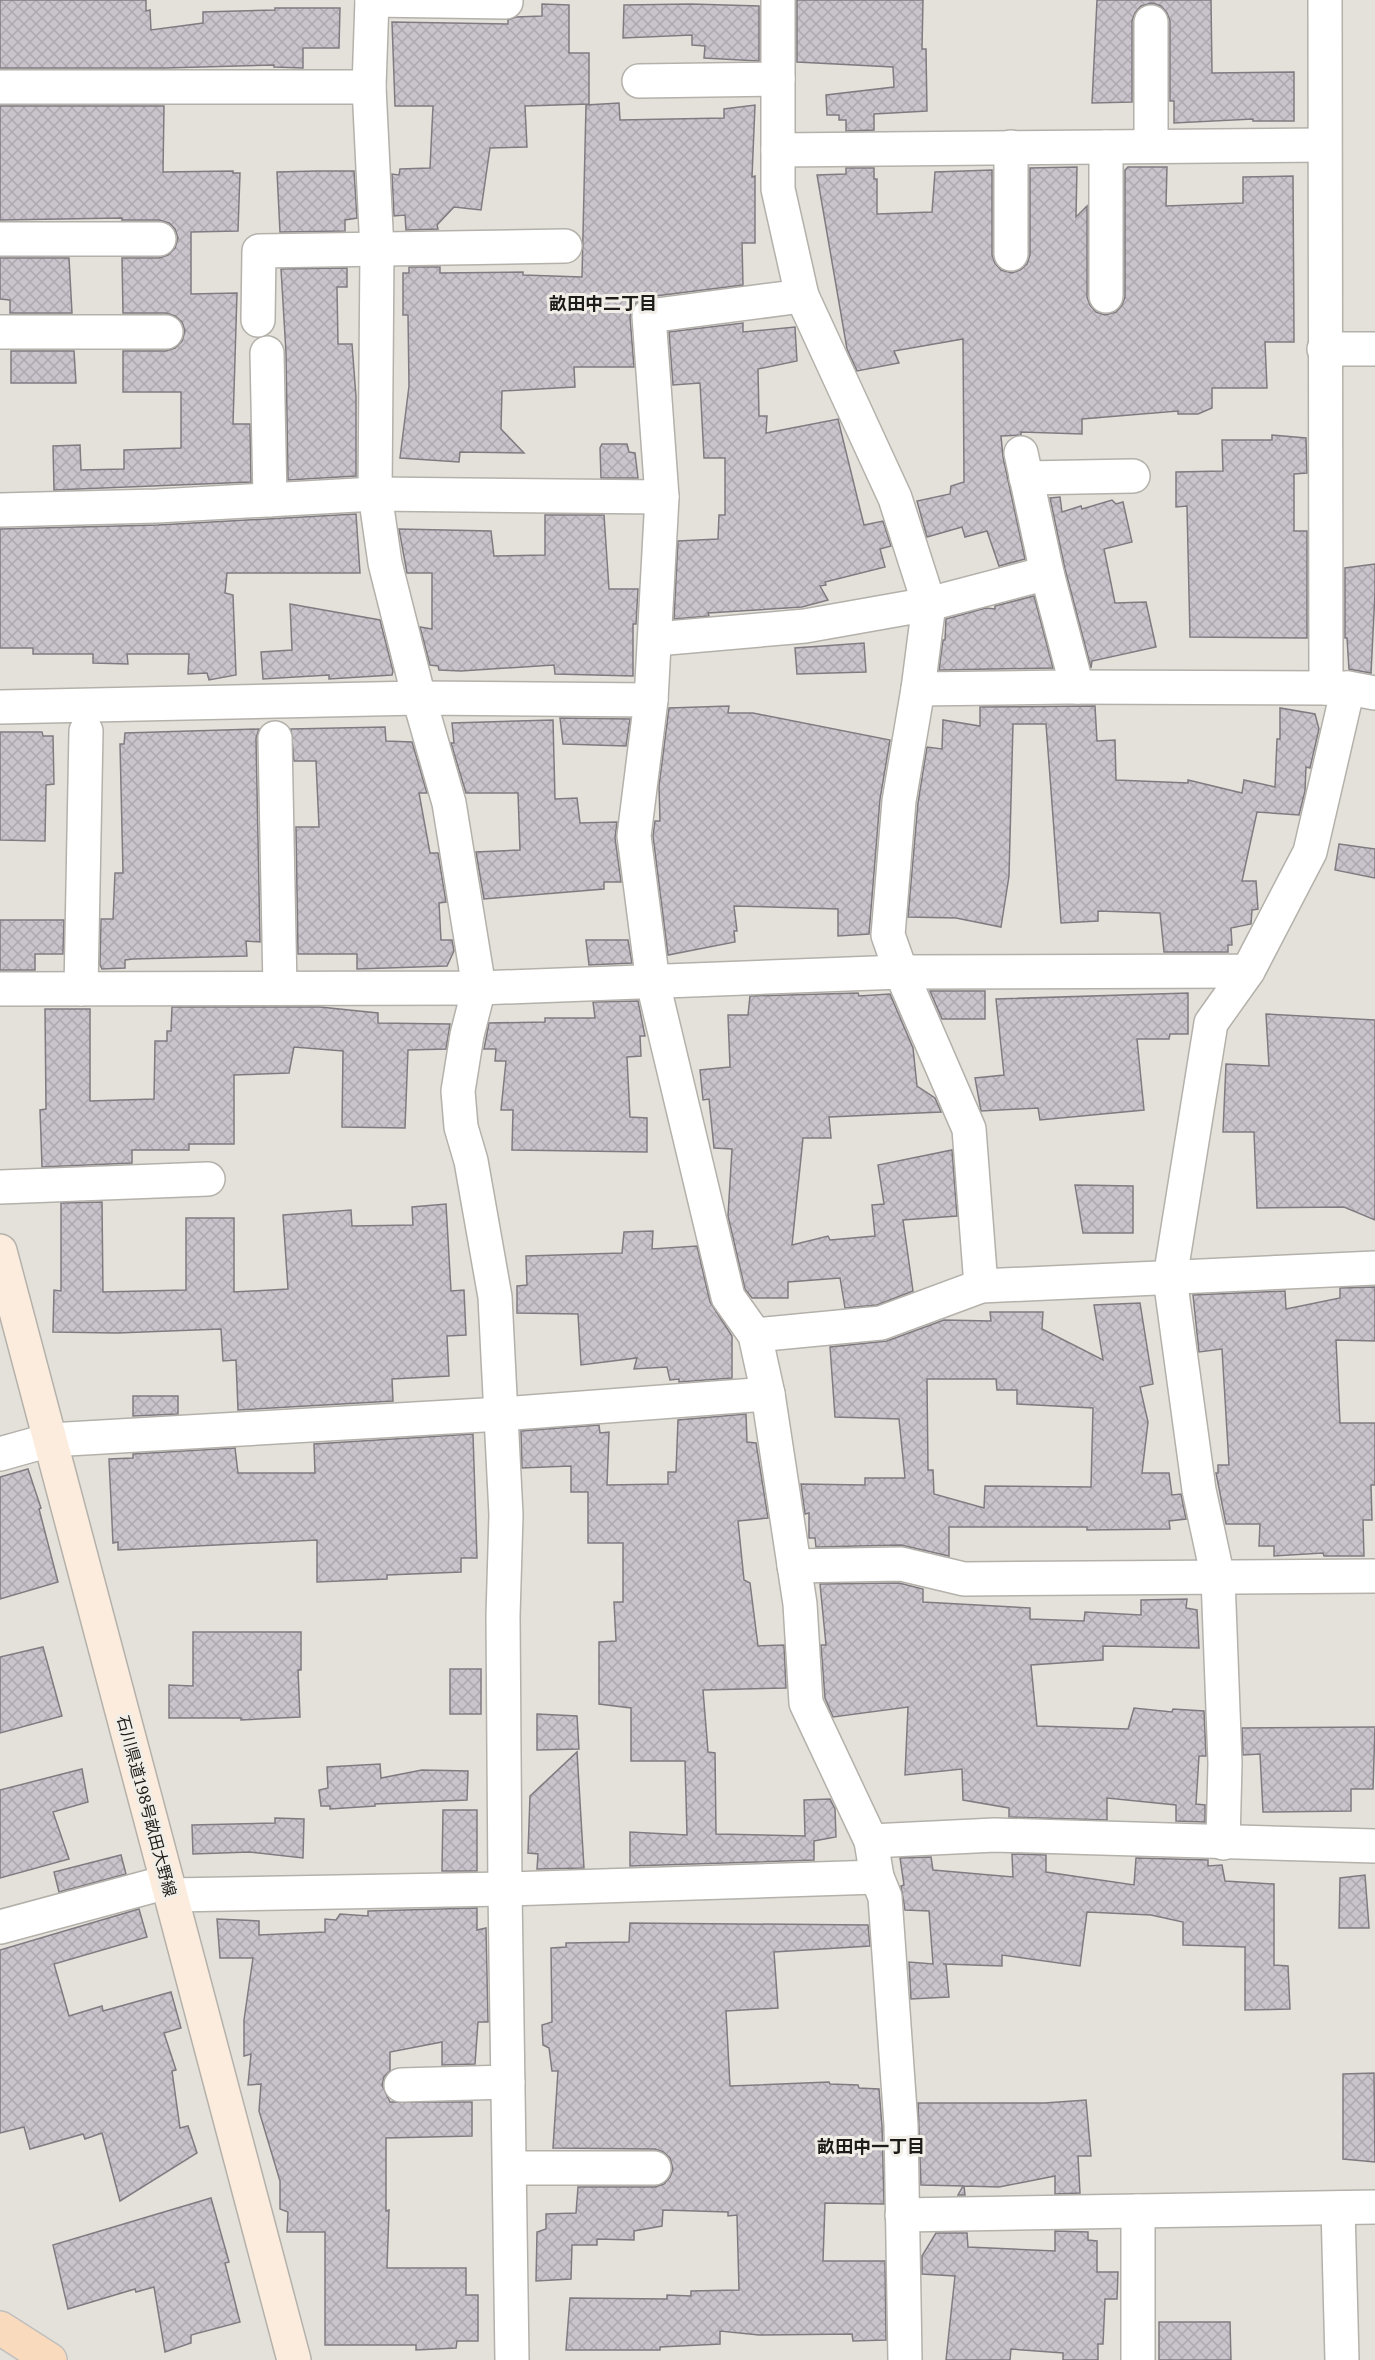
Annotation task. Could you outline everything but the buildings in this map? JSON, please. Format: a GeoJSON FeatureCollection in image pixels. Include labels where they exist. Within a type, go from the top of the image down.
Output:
{"type":"FeatureCollection","features":[{"type":"Feature","properties":{"kind":"main road","name":"石川県道198号畝田大野線"},"geometry":{"type":"LineString","coordinates":[[0,1251],[294,2360]]}},
{"type":"Feature","properties":{"kind":"main road"},"geometry":{"type":"LineString","coordinates":[[0,2328],[50,2360]]}},
{"type":"Feature","properties":{"kind":"street"},"geometry":{"type":"LineString","coordinates":[[506,2],[372,0],[369,87],[377,250],[375,494],[385,563],[419,698],[449,803],[479,988],[467,1035],[458,1091],[461,1127],[471,1161],[495,1297],[506,1515],[503,1616],[512,2360]]}},
{"type":"Feature","properties":{"kind":"street"},"geometry":{"type":"LineString","coordinates":[[778,0],[778,189],[802,296],[895,498],[929,604],[918,689],[899,801],[888,935],[901,972],[969,1129],[981,1286]]}},
{"type":"Feature","properties":{"kind":"street"},"geometry":{"type":"LineString","coordinates":[[1223,1844],[1225,1763],[1218,1578],[1199,1490],[1170,1278],[1210,1023],[1248,971],[1310,852],[1350,690],[1324,350],[1325,0]]}},
{"type":"Feature","properties":{"kind":"street"},"geometry":{"type":"LineString","coordinates":[[1151,22],[1151,146]]}},
{"type":"Feature","properties":{"kind":"street"},"geometry":{"type":"LineString","coordinates":[[639,81],[778,79]]}},
{"type":"Feature","properties":{"kind":"street"},"geometry":{"type":"LineString","coordinates":[[0,87],[369,87]]}},
{"type":"Feature","properties":{"kind":"street"},"geometry":{"type":"LineString","coordinates":[[778,150],[1324,145]]}},
{"type":"Feature","properties":{"kind":"street"},"geometry":{"type":"LineString","coordinates":[[1011,147],[1011,254]]}},
{"type":"Feature","properties":{"kind":"street"},"geometry":{"type":"LineString","coordinates":[[1106,147],[1106,296]]}},
{"type":"Feature","properties":{"kind":"street"},"geometry":{"type":"LineString","coordinates":[[0,239],[159,239]]}},
{"type":"Feature","properties":{"kind":"street"},"geometry":{"type":"LineString","coordinates":[[258,320],[259,251],[565,246]]}},
{"type":"Feature","properties":{"kind":"street"},"geometry":{"type":"LineString","coordinates":[[802,296],[649,316],[662,497],[651,700],[634,836],[653,983],[728,1297],[755,1335],[768,1394],[800,1604],[806,1703],[871,1841],[877,1877],[885,1896],[901,2125],[905,2360]]}},
{"type":"Feature","properties":{"kind":"street"},"geometry":{"type":"LineString","coordinates":[[0,332],[166,332]]}},
{"type":"Feature","properties":{"kind":"street"},"geometry":{"type":"LineString","coordinates":[[1324,350],[1375,349]]}},
{"type":"Feature","properties":{"kind":"street"},"geometry":{"type":"LineString","coordinates":[[267,353],[270,500]]}},
{"type":"Feature","properties":{"kind":"street"},"geometry":{"type":"LineString","coordinates":[[1077,687],[1047,573],[1024,465],[1133,476]]}},
{"type":"Feature","properties":{"kind":"street"},"geometry":{"type":"LineString","coordinates":[[0,510],[375,494],[662,497]]}},
{"type":"Feature","properties":{"kind":"street"},"geometry":{"type":"LineString","coordinates":[[656,639],[805,626],[929,604],[1047,573]]}},
{"type":"Feature","properties":{"kind":"street"},"geometry":{"type":"LineString","coordinates":[[918,689],[1077,687],[1350,690]]}},
{"type":"Feature","properties":{"kind":"street"},"geometry":{"type":"LineString","coordinates":[[0,707],[419,698],[651,700]]}},
{"type":"Feature","properties":{"kind":"street"},"geometry":{"type":"LineString","coordinates":[[81,989],[86,731]]}},
{"type":"Feature","properties":{"kind":"street"},"geometry":{"type":"LineString","coordinates":[[275,738],[280,988]]}},
{"type":"Feature","properties":{"kind":"street"},"geometry":{"type":"LineString","coordinates":[[0,989],[479,988],[901,972],[1248,971]]}},
{"type":"Feature","properties":{"kind":"street"},"geometry":{"type":"LineString","coordinates":[[0,1187],[208,1179]]}},
{"type":"Feature","properties":{"kind":"street"},"geometry":{"type":"LineString","coordinates":[[755,1335],[880,1323],[981,1286],[1375,1268]]}},
{"type":"Feature","properties":{"kind":"street"},"geometry":{"type":"LineString","coordinates":[[0,1455],[50,1440],[501,1414],[768,1394]]}},
{"type":"Feature","properties":{"kind":"street"},"geometry":{"type":"LineString","coordinates":[[794,1566],[901,1564],[964,1579],[1375,1576]]}},
{"type":"Feature","properties":{"kind":"street"},"geometry":{"type":"LineString","coordinates":[[871,1841],[995,1835],[1223,1844],[1375,1846]]}},
{"type":"Feature","properties":{"kind":"street"},"geometry":{"type":"LineString","coordinates":[[0,1927],[169,1888],[505,1888],[877,1877]]}},
{"type":"Feature","properties":{"kind":"street"},"geometry":{"type":"LineString","coordinates":[[401,2085],[508,2082]]}},
{"type":"Feature","properties":{"kind":"street"},"geometry":{"type":"LineString","coordinates":[[510,2168],[654,2168]]}},
{"type":"Feature","properties":{"kind":"street"},"geometry":{"type":"LineString","coordinates":[[902,2215],[1375,2207]]}},
{"type":"Feature","properties":{"kind":"street"},"geometry":{"type":"LineString","coordinates":[[1338,2208],[1342,2360]]}},
{"type":"Feature","properties":{"kind":"street"},"geometry":{"type":"LineString","coordinates":[[1138,2211],[1138,2360]]}},
{"type":"Feature","properties":{"kind":"district","name":"畝田中二丁目"},"geometry":{"type":"Point","coordinates":[603,304]}},
{"type":"Feature","properties":{"kind":"district","name":"畝田中一丁目"},"geometry":{"type":"Point","coordinates":[871,2147]}}]}
